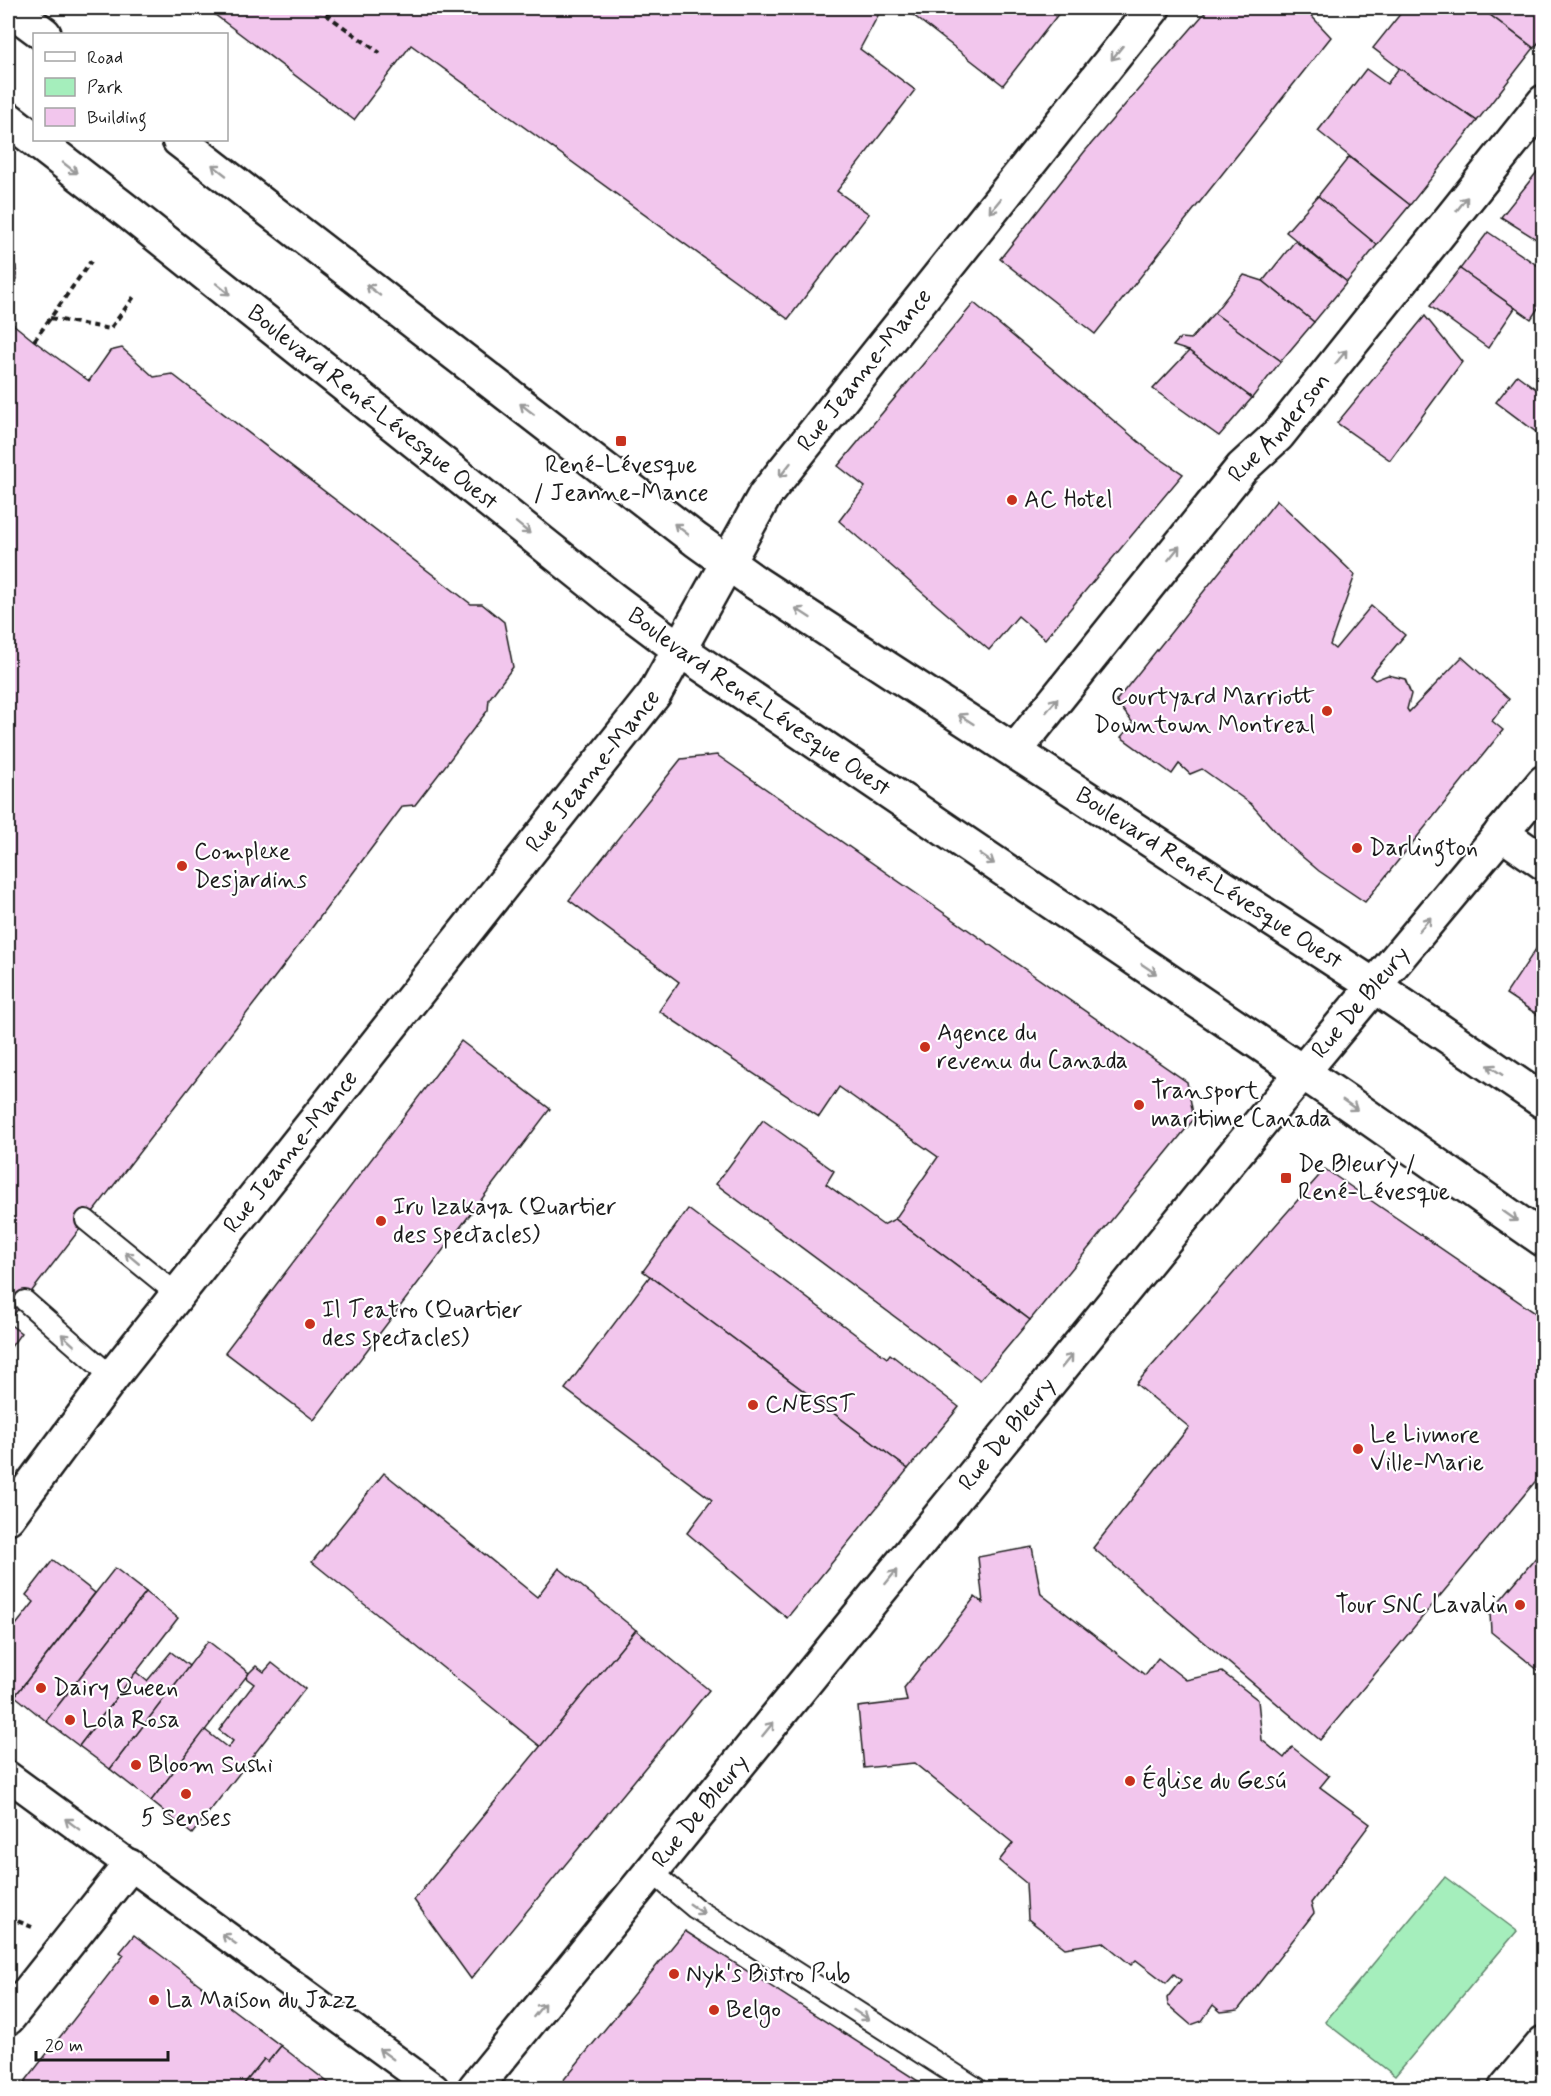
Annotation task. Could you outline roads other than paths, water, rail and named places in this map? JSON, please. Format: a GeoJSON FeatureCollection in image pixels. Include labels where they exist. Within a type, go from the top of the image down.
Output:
{"type":"FeatureCollection","features":[{"type":"Feature","properties":{"kind":"street"},"geometry":{"type":"LineString","coordinates":[[9,8],[43,33]]}},
{"type":"Feature","properties":{"kind":"street","name":"Rue Jeanne-Mance"},"geometry":{"type":"LineString","coordinates":[[8,1517],[112,1377],[655,693],[765,495],[1154,8]]}},
{"type":"Feature","properties":{"kind":"street","name":"Rue Anderson"},"geometry":{"type":"LineString","coordinates":[[1015,751],[1242,468],[1278,435],[1544,102]]}},
{"type":"Feature","properties":{"kind":"street","name":"Boulevard René-Lévesque Ouest"},"geometry":{"type":"LineString","coordinates":[[8,119],[33,138]]}},
{"type":"Feature","properties":{"kind":"street","name":"Boulevard René-Lévesque Ouest"},"geometry":{"type":"LineString","coordinates":[[36,141],[602,591],[679,649],[1302,1072],[1544,1240]]}},
{"type":"Feature","properties":{"kind":"street","name":"Boulevard René-Lévesque Ouest"},"geometry":{"type":"LineString","coordinates":[[180,141],[696,540],[756,583],[1373,985],[1544,1102]]}},
{"type":"Feature","properties":{"kind":"street","name":"Rue De Bleury"},"geometry":{"type":"LineString","coordinates":[[475,2088],[1373,985],[1544,782]]}},
{"type":"Feature","properties":{"kind":"street"},"geometry":{"type":"LineString","coordinates":[[1501,833],[1544,863]]}},
{"type":"Feature","properties":{"kind":"street"},"geometry":{"type":"LineString","coordinates":[[8,1776],[434,2088]]}},
{"type":"Feature","properties":{"kind":"street"},"geometry":{"type":"LineString","coordinates":[[8,2018],[129,1866]]}},
{"type":"Feature","properties":{"kind":"street"},"geometry":{"type":"LineString","coordinates":[[1506,2088],[1544,2043]]}},
{"type":"Feature","properties":{"kind":"lane"},"geometry":{"type":"LineString","coordinates":[[87,1220],[178,1295]]}},
{"type":"Feature","properties":{"kind":"lane"},"geometry":{"type":"LineString","coordinates":[[25,1301],[112,1377]]}},
{"type":"Feature","properties":{"kind":"lane"},"geometry":{"type":"LineString","coordinates":[[652,1872],[695,1908],[976,2088]]}},
{"type":"Feature","properties":{"kind":"place","name":"René-Lévesque / Jeanne-Mance"},"geometry":{"type":"Point","coordinates":[621,441]}},
{"type":"Feature","properties":{"kind":"place","name":"AC Hotel"},"geometry":{"type":"Point","coordinates":[1012,500]}},
{"type":"Feature","properties":{"kind":"place","name":"Courtyard Marriott Downtown Montreal"},"geometry":{"type":"Point","coordinates":[1327,711]}},
{"type":"Feature","properties":{"kind":"place","name":"Darlington"},"geometry":{"type":"Point","coordinates":[1357,848]}},
{"type":"Feature","properties":{"kind":"place","name":"Complexe Desjardins"},"geometry":{"type":"Point","coordinates":[182,866]}},
{"type":"Feature","properties":{"kind":"place","name":"Agence du revenu du Canada"},"geometry":{"type":"Point","coordinates":[925,1047]}},
{"type":"Feature","properties":{"kind":"place","name":"Transport maritime Canada"},"geometry":{"type":"Point","coordinates":[1139,1105]}},
{"type":"Feature","properties":{"kind":"place","name":"De Bleury / René-Lévesque"},"geometry":{"type":"Point","coordinates":[1286,1178]}},
{"type":"Feature","properties":{"kind":"place","name":"Iru Izakaya (Quartier des spectacles)"},"geometry":{"type":"Point","coordinates":[381,1221]}},
{"type":"Feature","properties":{"kind":"place","name":"Il Teatro (Quartier des spectacles)"},"geometry":{"type":"Point","coordinates":[310,1324]}},
{"type":"Feature","properties":{"kind":"place","name":"CNESST"},"geometry":{"type":"Point","coordinates":[753,1405]}},
{"type":"Feature","properties":{"kind":"place","name":"Le Livmore Ville-Marie"},"geometry":{"type":"Point","coordinates":[1358,1449]}},
{"type":"Feature","properties":{"kind":"place","name":"Tour SNC Lavalin"},"geometry":{"type":"Point","coordinates":[1520,1605]}},
{"type":"Feature","properties":{"kind":"place","name":"Dairy Queen"},"geometry":{"type":"Point","coordinates":[41,1688]}},
{"type":"Feature","properties":{"kind":"place","name":"Lola Rosa"},"geometry":{"type":"Point","coordinates":[70,1720]}},
{"type":"Feature","properties":{"kind":"place","name":"Bloom Sushi"},"geometry":{"type":"Point","coordinates":[136,1765]}},
{"type":"Feature","properties":{"kind":"place","name":"Église du Gesú"},"geometry":{"type":"Point","coordinates":[1130,1781]}},
{"type":"Feature","properties":{"kind":"place","name":"5 Senses"},"geometry":{"type":"Point","coordinates":[186,1794]}},
{"type":"Feature","properties":{"kind":"place","name":"Nyk's Bistro Pub"},"geometry":{"type":"Point","coordinates":[674,1974]}},
{"type":"Feature","properties":{"kind":"place","name":"La Maison du Jazz"},"geometry":{"type":"Point","coordinates":[154,2000]}},
{"type":"Feature","properties":{"kind":"place","name":"Belgo"},"geometry":{"type":"Point","coordinates":[714,2010]}}]}
